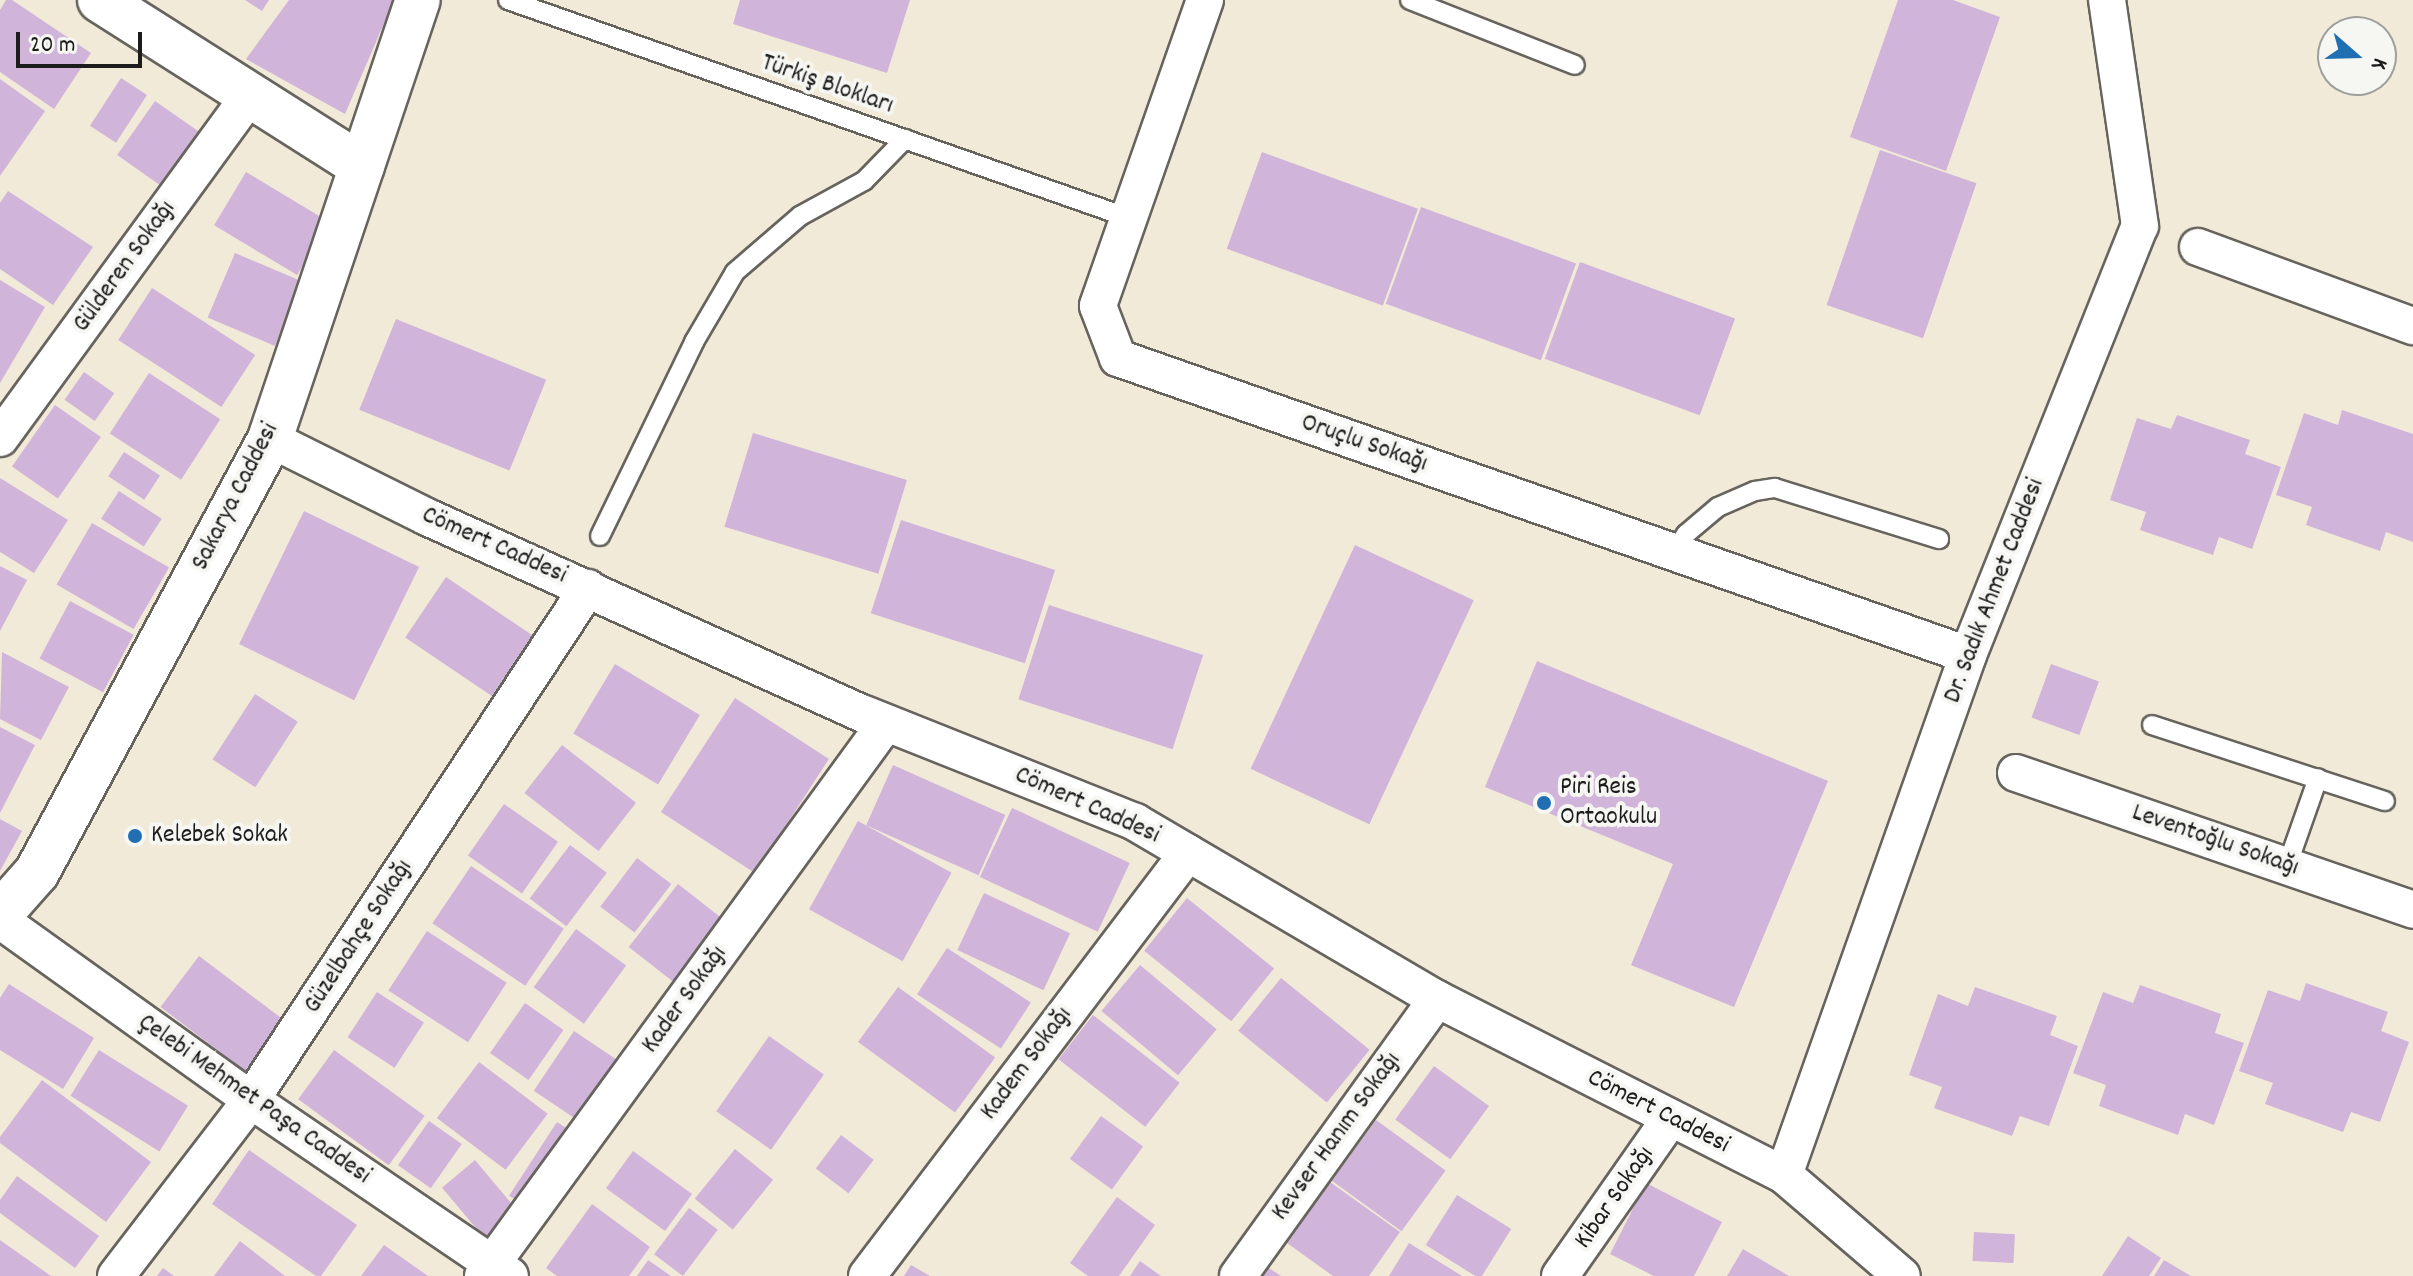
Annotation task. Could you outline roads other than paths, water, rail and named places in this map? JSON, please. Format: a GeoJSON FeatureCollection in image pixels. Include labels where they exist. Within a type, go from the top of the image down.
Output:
{"type":"FeatureCollection","features":[{"type":"Feature","properties":{"kind":"street"},"geometry":{"type":"LineString","coordinates":[[100,0],[362,166]]}},
{"type":"Feature","properties":{"kind":"street","name":"Sakarya Caddesi"},"geometry":{"type":"LineString","coordinates":[[0,917],[37,872],[270,439],[418,0]]}},
{"type":"Feature","properties":{"kind":"street","name":"Oruçlu Sokağı"},"geometry":{"type":"LineString","coordinates":[[1205,0],[1098,306],[1118,358],[1968,655]]}},
{"type":"Feature","properties":{"kind":"street","name":"Dr. Sadık Ahmet Caddesi"},"geometry":{"type":"LineString","coordinates":[[1784,1175],[1968,655],[2140,226],[2107,0]]}},
{"type":"Feature","properties":{"kind":"street","name":"Gülderen Sokağı"},"geometry":{"type":"LineString","coordinates":[[0,438],[250,95]]}},
{"type":"Feature","properties":{"kind":"street"},"geometry":{"type":"LineString","coordinates":[[2198,247],[2413,326]]}},
{"type":"Feature","properties":{"kind":"street","name":"Cömert Caddesi"},"geometry":{"type":"LineString","coordinates":[[270,439],[427,517],[886,723],[1135,822],[1437,999],[1784,1175],[1899,1275]]}},
{"type":"Feature","properties":{"kind":"street","name":"Güzelbahçe Sokağı"},"geometry":{"type":"LineString","coordinates":[[116,1276],[251,1100],[588,588]]}},
{"type":"Feature","properties":{"kind":"street","name":"Kader Sokağı"},"geometry":{"type":"LineString","coordinates":[[495,1272],[886,723]]}},
{"type":"Feature","properties":{"kind":"street","name":"Leventoğlu Sokağı"},"geometry":{"type":"LineString","coordinates":[[2016,773],[2413,910]]}},
{"type":"Feature","properties":{"kind":"street","name":"Kadem Sokağı"},"geometry":{"type":"LineString","coordinates":[[867,1276],[1188,853]]}},
{"type":"Feature","properties":{"kind":"street","name":"Çelebi Mehmet Paşa Caddesi"},"geometry":{"type":"LineString","coordinates":[[0,917],[251,1100],[495,1272]]}},
{"type":"Feature","properties":{"kind":"street","name":"Kevser Hanım Sokağı"},"geometry":{"type":"LineString","coordinates":[[1238,1276],[1437,999]]}},
{"type":"Feature","properties":{"kind":"street","name":"Kibar Sokağı"},"geometry":{"type":"LineString","coordinates":[[1560,1276],[1670,1119]]}},
{"type":"Feature","properties":{"kind":"lane","name":"Türkiş Blokları"},"geometry":{"type":"LineString","coordinates":[[508,0],[1129,218]]}},
{"type":"Feature","properties":{"kind":"lane"},"geometry":{"type":"LineString","coordinates":[[1410,0],[1575,65]]}},
{"type":"Feature","properties":{"kind":"lane"},"geometry":{"type":"LineString","coordinates":[[600,536],[694,342],[735,272],[800,216],[864,181],[905,139]]}},
{"type":"Feature","properties":{"kind":"lane"},"geometry":{"type":"LineString","coordinates":[[1674,552],[1686,534],[1718,507],[1755,491],[1775,488],[1939,539]]}},
{"type":"Feature","properties":{"kind":"lane"},"geometry":{"type":"LineString","coordinates":[[2152,725],[2385,801]]}},
{"type":"Feature","properties":{"kind":"lane"},"geometry":{"type":"LineString","coordinates":[[2287,866],[2318,778]]}},
{"type":"Feature","properties":{"kind":"place","name":"Piri Reis Ortaokulu"},"geometry":{"type":"Point","coordinates":[1544,803]}},
{"type":"Feature","properties":{"kind":"place","name":"Kelebek Sokak"},"geometry":{"type":"Point","coordinates":[135,836]}}]}
